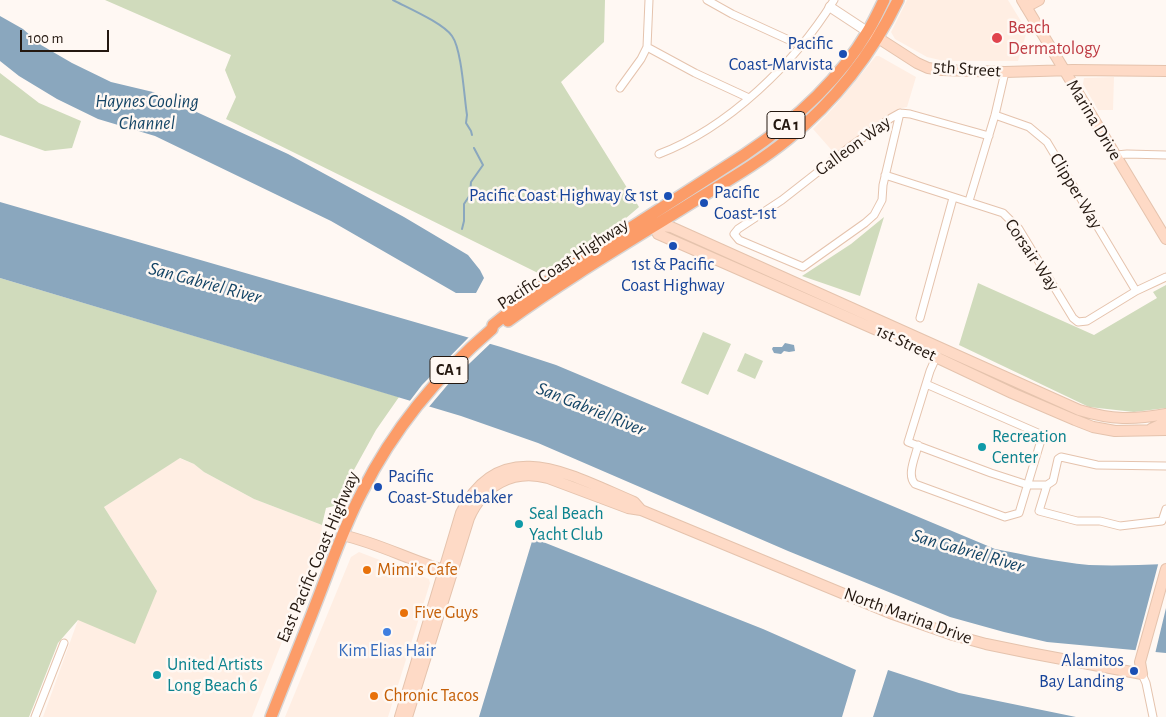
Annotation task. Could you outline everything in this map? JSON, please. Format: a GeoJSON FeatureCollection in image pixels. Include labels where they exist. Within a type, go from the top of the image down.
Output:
{"type":"FeatureCollection","features":[{"type":"Feature","properties":{"kind":"highway","name":"Pacific Coast Highway"},"geometry":{"type":"LineString","coordinates":[[491,330],[493,325],[545,283],[773,136],[812,101],[873,35],[884,0]]}},
{"type":"Feature","properties":{"kind":"highway","name":"Pacific Coast Highway"},"geometry":{"type":"LineString","coordinates":[[491,330],[497,329],[524,309],[753,164],[787,140],[837,93],[873,35],[898,0]]}},
{"type":"Feature","properties":{"kind":"highway","name":"East Pacific Coast Highway"},"geometry":{"type":"LineString","coordinates":[[271,717],[342,535],[362,491],[412,413],[441,378],[468,350],[491,330]]}},
{"type":"Feature","properties":{"kind":"main road"},"geometry":{"type":"LineString","coordinates":[[1024,4],[1039,0]]}},
{"type":"Feature","properties":{"kind":"main road","name":"Marina Drive"},"geometry":{"type":"LineString","coordinates":[[1024,4],[1166,239]]}},
{"type":"Feature","properties":{"kind":"main road","name":"5th Street"},"geometry":{"type":"LineString","coordinates":[[873,35],[928,68],[942,70],[1006,72],[1166,70]]}},
{"type":"Feature","properties":{"kind":"main road","name":"1st Street"},"geometry":{"type":"LineString","coordinates":[[643,220],[654,226],[658,234],[904,342],[938,352],[1079,410],[1106,418],[1120,419],[1139,419],[1166,414]]}},
{"type":"Feature","properties":{"kind":"main road","name":"1st Street"},"geometry":{"type":"LineString","coordinates":[[938,352],[1012,393],[1093,427],[1115,431],[1145,431],[1166,422]]}},
{"type":"Feature","properties":{"kind":"main road"},"geometry":{"type":"LineString","coordinates":[[1145,431],[1166,430]]}},
{"type":"Feature","properties":{"kind":"main road","name":"North Marina Drive"},"geometry":{"type":"LineString","coordinates":[[448,572],[468,518],[482,490],[511,478],[530,475],[540,476],[628,508],[641,510],[890,613],[953,635],[1021,652],[1142,674]]}},
{"type":"Feature","properties":{"kind":"main road"},"geometry":{"type":"LineString","coordinates":[[342,535],[358,538],[448,572]]}},
{"type":"Feature","properties":{"kind":"main road"},"geometry":{"type":"LineString","coordinates":[[1142,674],[1140,662],[1166,569]]}},
{"type":"Feature","properties":{"kind":"main road"},"geometry":{"type":"LineString","coordinates":[[400,717],[448,572]]}},
{"type":"Feature","properties":{"kind":"main road"},"geometry":{"type":"LineString","coordinates":[[407,717],[448,572]]}},
{"type":"Feature","properties":{"kind":"street"},"geometry":{"type":"LineString","coordinates":[[620,88],[641,59],[647,47],[649,0]]}},
{"type":"Feature","properties":{"kind":"street"},"geometry":{"type":"LineString","coordinates":[[707,0],[732,14],[802,46]]}},
{"type":"Feature","properties":{"kind":"street"},"geometry":{"type":"LineString","coordinates":[[659,154],[703,131],[733,112],[778,72],[802,46],[832,3],[873,35]]}},
{"type":"Feature","properties":{"kind":"street"},"geometry":{"type":"LineString","coordinates":[[647,47],[695,73],[749,98]]}},
{"type":"Feature","properties":{"kind":"street"},"geometry":{"type":"LineString","coordinates":[[969,201],[1006,72]]}},
{"type":"Feature","properties":{"kind":"street"},"geometry":{"type":"LineString","coordinates":[[885,175],[900,113]]}},
{"type":"Feature","properties":{"kind":"street","name":"Galleon Way"},"geometry":{"type":"LineString","coordinates":[[885,175],[882,200],[874,215],[803,267],[739,240],[734,234],[738,229],[782,200],[851,146],[900,113],[910,114],[989,136]]}},
{"type":"Feature","properties":{"kind":"street","name":"Clipper Way"},"geometry":{"type":"LineString","coordinates":[[995,115],[1029,127],[1047,142],[1136,291]]}},
{"type":"Feature","properties":{"kind":"street"},"geometry":{"type":"LineString","coordinates":[[1116,155],[1166,155]]}},
{"type":"Feature","properties":{"kind":"street","name":"Corsair Way"},"geometry":{"type":"LineString","coordinates":[[885,175],[1003,213],[1019,229],[1073,318],[1081,323],[1087,322],[1136,291]]}},
{"type":"Feature","properties":{"kind":"street"},"geometry":{"type":"LineString","coordinates":[[920,318],[953,198]]}},
{"type":"Feature","properties":{"kind":"street"},"geometry":{"type":"LineString","coordinates":[[1136,291],[1166,277]]}},
{"type":"Feature","properties":{"kind":"street"},"geometry":{"type":"LineString","coordinates":[[938,352],[908,442],[991,474],[1028,485],[1047,485],[1053,481],[1058,459],[1061,457],[1097,465],[1166,466]]}},
{"type":"Feature","properties":{"kind":"street"},"geometry":{"type":"LineString","coordinates":[[918,445],[910,475],[911,480],[915,484],[1005,518],[1019,513],[1042,437],[1041,434],[926,384]]}},
{"type":"Feature","properties":{"kind":"street"},"geometry":{"type":"LineString","coordinates":[[1047,485],[1039,511],[1077,521],[1100,521],[1120,526],[1162,521],[1166,509]]}},
{"type":"Feature","properties":{"kind":"street"},"geometry":{"type":"LineString","coordinates":[[35,717],[64,643]]}},
{"type":"Feature","properties":{"kind":"street"},"geometry":{"type":"LineString","coordinates":[[1142,674],[1153,709],[1153,717]]}},
{"type":"Feature","properties":{"kind":"shaded area"},"geometry":{"type":"Polygon","coordinates":[[[907,0],[1008,0],[1027,31],[1018,61],[944,61],[927,57],[895,39],[891,32],[907,0]]]}},
{"type":"Feature","properties":{"kind":"shaded area"},"geometry":{"type":"Polygon","coordinates":[[[876,56],[916,77],[907,107],[877,122],[835,154],[813,129],[835,106],[876,56]]]}},
{"type":"Feature","properties":{"kind":"shaded area"},"geometry":{"type":"Polygon","coordinates":[[[1114,77],[1113,110],[1098,110],[1083,84],[1084,78],[1114,77]]]}},
{"type":"Feature","properties":{"kind":"shaded area"},"geometry":{"type":"Polygon","coordinates":[[[179,458],[194,464],[204,472],[254,499],[322,525],[321,544],[252,717],[43,717],[78,620],[157,591],[104,507],[179,458]]]}},
{"type":"Feature","properties":{"kind":"shaded area"},"geometry":{"type":"Polygon","coordinates":[[[359,552],[429,579],[430,583],[388,717],[285,717],[351,557],[359,552]]]}},
{"type":"Feature","properties":{"kind":"green space"},"geometry":{"type":"Polygon","coordinates":[[[105,0],[605,0],[604,42],[561,82],[639,207],[619,224],[540,274],[226,119],[236,97],[225,70],[231,55],[105,0]]]}},
{"type":"Feature","properties":{"kind":"green space"},"geometry":{"type":"Polygon","coordinates":[[[0,73],[39,103],[81,121],[72,148],[45,151],[0,135],[0,73]]]}},
{"type":"Feature","properties":{"kind":"green space"},"geometry":{"type":"Polygon","coordinates":[[[884,217],[860,296],[802,276],[851,244],[884,217]]]}},
{"type":"Feature","properties":{"kind":"green space"},"geometry":{"type":"Polygon","coordinates":[[[0,278],[399,397],[376,430],[334,506],[326,508],[322,525],[254,499],[204,472],[194,464],[180,458],[104,507],[157,591],[135,644],[78,620],[58,643],[29,717],[0,717],[0,278]]]}},
{"type":"Feature","properties":{"kind":"green space"},"geometry":{"type":"Polygon","coordinates":[[[978,283],[1094,335],[1157,298],[1153,292],[1166,285],[1166,408],[1134,412],[1089,407],[959,345],[978,283]]]}},
{"type":"Feature","properties":{"kind":"green space"},"geometry":{"type":"Polygon","coordinates":[[[703,332],[731,344],[708,395],[681,383],[703,332]]]}},
{"type":"Feature","properties":{"kind":"green space"},"geometry":{"type":"Polygon","coordinates":[[[745,353],[763,361],[755,379],[737,371],[745,353]]]}},
{"type":"Feature","properties":{"kind":"water","name":"Haynes Cooling Channel"},"geometry":{"type":"Polygon","coordinates":[[[0,16],[23,29],[41,45],[72,63],[111,82],[153,92],[288,154],[404,217],[468,255],[484,278],[476,293],[456,293],[331,221],[155,136],[98,119],[57,99],[19,76],[0,61],[0,16]]]}},
{"type":"Feature","properties":{"kind":"water","name":"San Gabriel River"},"geometry":{"type":"Polygon","coordinates":[[[0,202],[501,347],[556,365],[995,549],[1089,565],[1166,564],[1166,653],[1047,642],[950,617],[788,551],[538,443],[461,416],[0,278],[0,202]]]}},
{"type":"Feature","properties":{"kind":"water"},"geometry":{"type":"Polygon","coordinates":[[[785,343],[794,345],[795,351],[784,351],[781,354],[774,353],[773,347],[782,347],[785,343]]]}},
{"type":"Feature","properties":{"kind":"water"},"geometry":{"type":"Polygon","coordinates":[[[533,538],[763,629],[856,670],[842,717],[479,717],[533,538]]]}},
{"type":"Feature","properties":{"kind":"water"},"geometry":{"type":"Polygon","coordinates":[[[888,670],[959,693],[1076,717],[873,717],[888,670]]]}},
{"type":"Feature","properties":{"kind":"pier"},"geometry":{"type":"Polygon","coordinates":[[[470,336],[492,342],[450,382],[428,408],[409,402],[422,385],[470,336]]]}},
{"type":"Feature","properties":{"kind":"pier"},"geometry":{"type":"Polygon","coordinates":[[[1159,561],[1166,561],[1166,608],[1155,654],[1135,652],[1159,561]]]}},
{"type":"Feature","properties":{"kind":"waterway"},"geometry":{"type":"LineString","coordinates":[[393,0],[433,21],[452,36],[460,62],[467,115],[466,123],[472,135]]}},
{"type":"Feature","properties":{"kind":"waterway"},"geometry":{"type":"LineString","coordinates":[[462,229],[464,204],[470,195],[471,182],[483,165],[474,148]]}},
{"type":"Feature","properties":{"kind":"place","name":"Beach Dermatology"},"geometry":{"type":"Point","coordinates":[997,38]}},
{"type":"Feature","properties":{"kind":"place","name":"Pacific Coast-Marvista"},"geometry":{"type":"Point","coordinates":[843,54]}},
{"type":"Feature","properties":{"kind":"place","name":"Pacific Coast Highway & 1st"},"geometry":{"type":"Point","coordinates":[668,196]}},
{"type":"Feature","properties":{"kind":"place","name":"Pacific Coast-1st"},"geometry":{"type":"Point","coordinates":[704,203]}},
{"type":"Feature","properties":{"kind":"place","name":"1st & Pacific Coast Highway"},"geometry":{"type":"Point","coordinates":[673,246]}},
{"type":"Feature","properties":{"kind":"place","name":"Recreation Center"},"geometry":{"type":"Point","coordinates":[982,447]}},
{"type":"Feature","properties":{"kind":"place","name":"Pacific Coast-Studebaker"},"geometry":{"type":"Point","coordinates":[378,487]}},
{"type":"Feature","properties":{"kind":"place","name":"Seal Beach Yacht Club"},"geometry":{"type":"Point","coordinates":[519,524]}},
{"type":"Feature","properties":{"kind":"place","name":"Mimi's Cafe"},"geometry":{"type":"Point","coordinates":[367,570]}},
{"type":"Feature","properties":{"kind":"place","name":"Five Guys"},"geometry":{"type":"Point","coordinates":[404,613]}},
{"type":"Feature","properties":{"kind":"place","name":"Kim Elias Hair"},"geometry":{"type":"Point","coordinates":[387,632]}},
{"type":"Feature","properties":{"kind":"place","name":"Alamitos Bay Landing"},"geometry":{"type":"Point","coordinates":[1134,671]}},
{"type":"Feature","properties":{"kind":"place","name":"United Artists Long Beach 6"},"geometry":{"type":"Point","coordinates":[157,675]}},
{"type":"Feature","properties":{"kind":"place","name":"Chronic Tacos"},"geometry":{"type":"Point","coordinates":[374,696]}}]}
